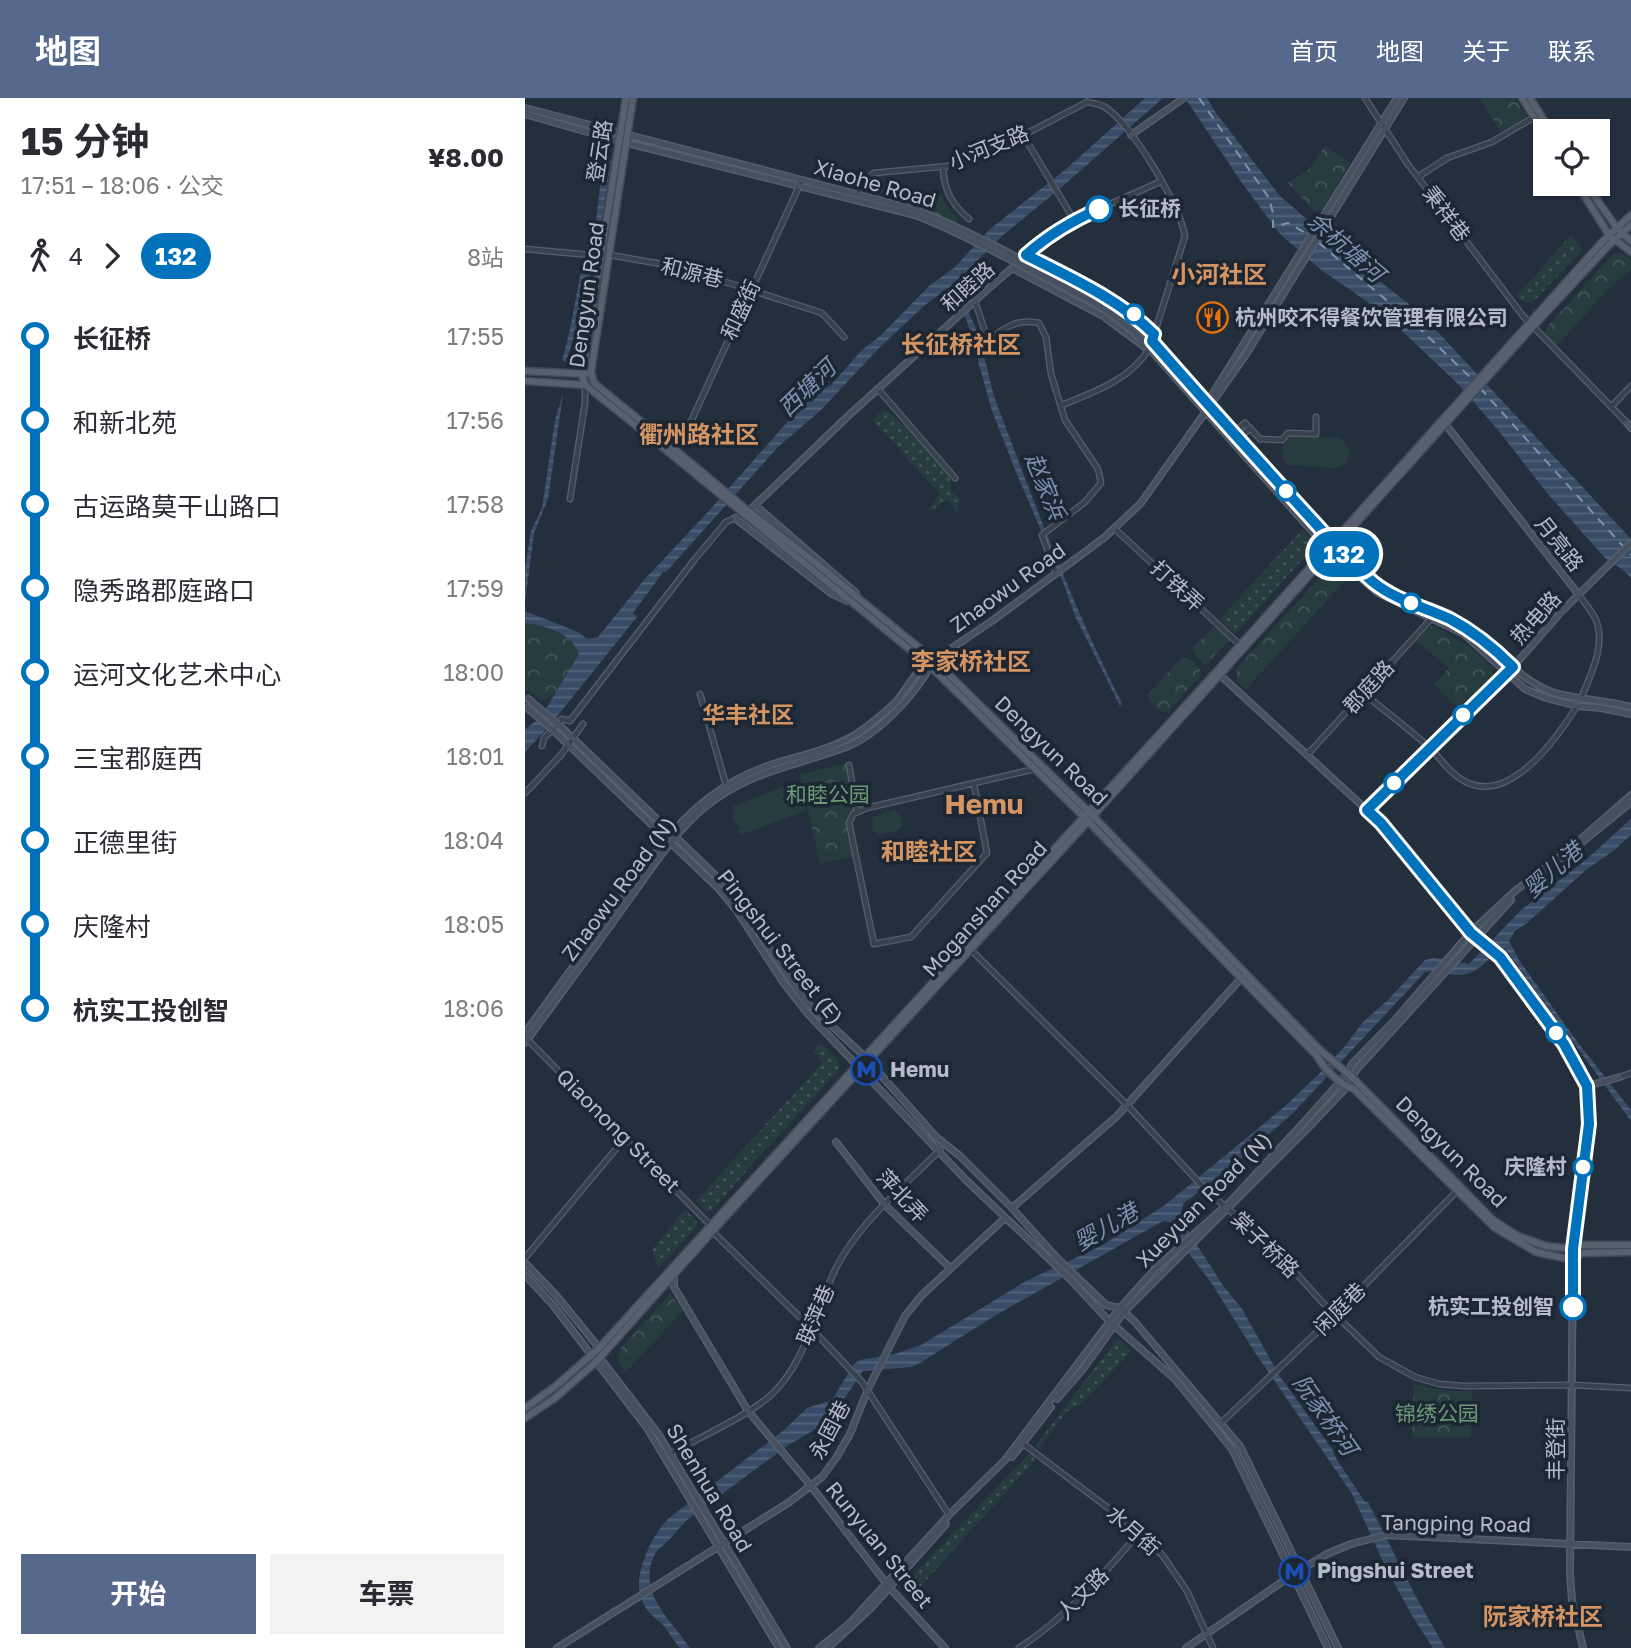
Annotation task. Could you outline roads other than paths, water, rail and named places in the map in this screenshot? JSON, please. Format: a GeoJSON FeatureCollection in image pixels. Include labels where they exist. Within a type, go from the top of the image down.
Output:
{"type":"FeatureCollection","features":[{"type":"Feature","properties":{"kind":"main road","name":"登云路"},"geometry":{"type":"LineString","coordinates":[[582,375],[598,255],[619,141],[625,133],[627,98]]}},
{"type":"Feature","properties":{"kind":"main road","name":"Dengyun Road"},"geometry":{"type":"LineString","coordinates":[[633,98],[625,133],[628,142],[591,372],[594,383],[647,430],[930,663],[1088,816],[1243,976],[1321,1063],[1354,1089],[1495,1228],[1536,1252],[1573,1260],[1583,1253],[1631,1252]]}},
{"type":"Feature","properties":{"kind":"main road"},"geometry":{"type":"LineString","coordinates":[[1327,217],[1381,121],[1397,98]]}},
{"type":"Feature","properties":{"kind":"main road"},"geometry":{"type":"LineString","coordinates":[[1327,217],[1404,98]]}},
{"type":"Feature","properties":{"kind":"main road"},"geometry":{"type":"LineString","coordinates":[[1522,98],[1535,119]]}},
{"type":"Feature","properties":{"kind":"main road"},"geometry":{"type":"LineString","coordinates":[[1530,98],[1543,119]]}},
{"type":"Feature","properties":{"kind":"main road"},"geometry":{"type":"LineString","coordinates":[[1130,133],[1182,100]]}},
{"type":"Feature","properties":{"kind":"main road","name":"Xiaohe Road"},"geometry":{"type":"LineString","coordinates":[[525,108],[801,183],[857,193],[916,212],[999,248],[1097,299],[1132,323],[1143,337],[1152,341],[1207,408]]}},
{"type":"Feature","properties":{"kind":"main road","name":"Xiaohe Road"},"geometry":{"type":"LineString","coordinates":[[525,114],[619,141],[916,212]]}},
{"type":"Feature","properties":{"kind":"main road"},"geometry":{"type":"LineString","coordinates":[[1585,196],[1609,235],[1631,252]]}},
{"type":"Feature","properties":{"kind":"main road"},"geometry":{"type":"LineString","coordinates":[[1595,196],[1620,231],[1631,241]]}},
{"type":"Feature","properties":{"kind":"main road"},"geometry":{"type":"LineString","coordinates":[[1531,325],[1616,240],[1631,215]]}},
{"type":"Feature","properties":{"kind":"main road","name":"Zhaowu Road"},"geometry":{"type":"LineString","coordinates":[[930,663],[1056,573],[1114,528],[1141,502],[1207,408],[1327,217]]}},
{"type":"Feature","properties":{"kind":"main road","name":"和睦路"},"geometry":{"type":"LineString","coordinates":[[735,518],[742,516],[755,505],[1026,255],[1074,220]]}},
{"type":"Feature","properties":{"kind":"main road"},"geometry":{"type":"LineString","coordinates":[[1456,408],[1609,235],[1631,225]]}},
{"type":"Feature","properties":{"kind":"main road"},"geometry":{"type":"LineString","coordinates":[[1026,255],[1072,276],[1134,314],[1154,334]]}},
{"type":"Feature","properties":{"kind":"main road"},"geometry":{"type":"LineString","coordinates":[[1012,268],[1103,316],[1149,349]]}},
{"type":"Feature","properties":{"kind":"main road"},"geometry":{"type":"LineString","coordinates":[[1143,337],[1149,349],[1239,439],[1332,547],[1375,584],[1395,596],[1449,619],[1470,632],[1530,682],[1553,692],[1631,707]]}},
{"type":"Feature","properties":{"kind":"main road"},"geometry":{"type":"LineString","coordinates":[[525,371],[582,375],[591,372]]}},
{"type":"Feature","properties":{"kind":"main road","name":"Dengyun Road"},"geometry":{"type":"LineString","coordinates":[[582,375],[585,385],[647,430]]}},
{"type":"Feature","properties":{"kind":"main road"},"geometry":{"type":"LineString","coordinates":[[525,381],[585,385],[594,383]]}},
{"type":"Feature","properties":{"kind":"main road"},"geometry":{"type":"LineString","coordinates":[[1207,408],[1332,547],[1378,593],[1464,634],[1525,689],[1577,706],[1631,714]]}},
{"type":"Feature","properties":{"kind":"main road","name":"Moganshan Road"},"geometry":{"type":"LineString","coordinates":[[1218,673],[1240,645],[1446,425],[1456,408]]}},
{"type":"Feature","properties":{"kind":"main road","name":"Moganshan Road"},"geometry":{"type":"LineString","coordinates":[[525,1408],[600,1348],[712,1229],[1456,408]]}},
{"type":"Feature","properties":{"kind":"main road","name":"月亮路"},"geometry":{"type":"LineString","coordinates":[[1446,425],[1579,595]]}},
{"type":"Feature","properties":{"kind":"main road"},"geometry":{"type":"LineString","coordinates":[[755,505],[847,584],[863,606]]}},
{"type":"Feature","properties":{"kind":"main road"},"geometry":{"type":"LineString","coordinates":[[735,518],[832,594],[863,606]]}},
{"type":"Feature","properties":{"kind":"main road","name":"热电路"},"geometry":{"type":"LineString","coordinates":[[1367,810],[1513,667],[1560,613],[1631,543]]}},
{"type":"Feature","properties":{"kind":"main road","name":"Dengyun Road"},"geometry":{"type":"LineString","coordinates":[[930,663],[1035,769],[1088,816]]}},
{"type":"Feature","properties":{"kind":"main road","name":"Zhaowu Road (N)"},"geometry":{"type":"LineString","coordinates":[[526,1038],[668,842],[701,802],[726,785],[761,768],[821,751],[854,736],[887,711],[930,663]]}},
{"type":"Feature","properties":{"kind":"main road","name":"Zhaowu Road (N)"},"geometry":{"type":"LineString","coordinates":[[674,835],[704,808],[746,780],[766,771],[847,747],[867,735],[896,710],[930,663]]}},
{"type":"Feature","properties":{"kind":"main road"},"geometry":{"type":"LineString","coordinates":[[1218,673],[1381,823],[1475,936],[1500,957],[1564,1044],[1587,1086],[1620,1077]]}},
{"type":"Feature","properties":{"kind":"main road","name":"Pingshui Street (E)"},"geometry":{"type":"LineString","coordinates":[[526,697],[558,724],[570,741],[724,896],[808,1014],[860,1067]]}},
{"type":"Feature","properties":{"kind":"main road","name":"Pingshui Street (E)"},"geometry":{"type":"LineString","coordinates":[[525,706],[570,741],[715,875],[737,900],[805,1001],[866,1059]]}},
{"type":"Feature","properties":{"kind":"main road","name":"Xueyuan Road (N)"},"geometry":{"type":"LineString","coordinates":[[1475,936],[1515,891],[1566,852],[1631,795]]}},
{"type":"Feature","properties":{"kind":"main road","name":"Xueyuan Road (N)"},"geometry":{"type":"LineString","coordinates":[[819,1648],[849,1624],[992,1478],[1083,1369],[1122,1310],[1227,1208],[1357,1069],[1450,960],[1522,890],[1569,855],[1631,802]]}},
{"type":"Feature","properties":{"kind":"main road","name":"Moganshan Road"},"geometry":{"type":"LineString","coordinates":[[866,1059],[970,949],[1088,816]]}},
{"type":"Feature","properties":{"kind":"main road","name":"Dengyun Road"},"geometry":{"type":"LineString","coordinates":[[1243,976],[1350,1076],[1493,1220],[1528,1241],[1573,1249],[1581,1245],[1631,1245]]}},
{"type":"Feature","properties":{"kind":"main road"},"geometry":{"type":"LineString","coordinates":[[1012,1208],[1127,1105],[1243,976]]}},
{"type":"Feature","properties":{"kind":"main road"},"geometry":{"type":"LineString","coordinates":[[866,1059],[936,1137],[960,1156],[1012,1208],[1054,1260]]}},
{"type":"Feature","properties":{"kind":"main road"},"geometry":{"type":"LineString","coordinates":[[860,1067],[1005,1218],[1106,1305],[1122,1310],[1240,1446],[1338,1648]]}},
{"type":"Feature","properties":{"kind":"main road","name":"丰登街"},"geometry":{"type":"LineString","coordinates":[[1583,1648],[1572,1601],[1570,1574],[1573,1249],[1589,1124],[1587,1086]]}},
{"type":"Feature","properties":{"kind":"main road","name":"萍北弄"},"geometry":{"type":"LineString","coordinates":[[836,1142],[885,1205],[950,1268]]}},
{"type":"Feature","properties":{"kind":"main road","name":"永固巷"},"geometry":{"type":"LineString","coordinates":[[557,1648],[788,1503],[822,1477],[843,1446],[905,1316],[922,1295],[1005,1218]]}},
{"type":"Feature","properties":{"kind":"main road","name":"Moganshan Road"},"geometry":{"type":"LineString","coordinates":[[525,1418],[555,1398],[598,1360],[674,1277],[712,1229]]}},
{"type":"Feature","properties":{"kind":"main road"},"geometry":{"type":"LineString","coordinates":[[525,1260],[600,1348],[598,1360]]}},
{"type":"Feature","properties":{"kind":"main road","name":"Shenhua Road"},"geometry":{"type":"LineString","coordinates":[[525,1275],[553,1305],[591,1356],[598,1360],[646,1415],[691,1495]]}},
{"type":"Feature","properties":{"kind":"main road"},"geometry":{"type":"LineString","coordinates":[[665,1286],[674,1287],[674,1277]]}},
{"type":"Feature","properties":{"kind":"main road"},"geometry":{"type":"LineString","coordinates":[[1072,1277],[1111,1323],[1175,1379],[1232,1449],[1328,1648]]}},
{"type":"Feature","properties":{"kind":"main road","name":"Runyuan Street"},"geometry":{"type":"LineString","coordinates":[[674,1287],[748,1411],[888,1585],[945,1648]]}},
{"type":"Feature","properties":{"kind":"main road","name":"Shenhua Road"},"geometry":{"type":"LineString","coordinates":[[598,1360],[691,1495],[787,1648]]}},
{"type":"Feature","properties":{"kind":"main road","name":"Xueyuan Road (N)"},"geometry":{"type":"LineString","coordinates":[[828,1648],[863,1616],[949,1515],[1022,1443]]}},
{"type":"Feature","properties":{"kind":"main road","name":"Tangping Road"},"geometry":{"type":"LineString","coordinates":[[1186,1648],[1327,1554],[1386,1535],[1572,1542],[1631,1547]]}},
{"type":"Feature","properties":{"kind":"main road","name":"Shenhua Road"},"geometry":{"type":"LineString","coordinates":[[721,1544],[779,1648]]}},
{"type":"Feature","properties":{"kind":"street","name":"秉祥巷"},"geometry":{"type":"LineString","coordinates":[[1364,98],[1407,163],[1531,325],[1629,426]]}},
{"type":"Feature","properties":{"kind":"street","name":"小河支路"},"geometry":{"type":"LineString","coordinates":[[857,193],[874,173],[943,168],[1023,135],[1087,102],[1105,107],[1130,133]]}},
{"type":"Feature","properties":{"kind":"street"},"geometry":{"type":"LineString","coordinates":[[1421,175],[1447,158],[1492,142],[1531,119]]}},
{"type":"Feature","properties":{"kind":"street"},"geometry":{"type":"LineString","coordinates":[[1130,133],[1162,181],[1184,226],[1185,236],[1152,341]]}},
{"type":"Feature","properties":{"kind":"street"},"geometry":{"type":"LineString","coordinates":[[1023,135],[1074,220]]}},
{"type":"Feature","properties":{"kind":"street"},"geometry":{"type":"LineString","coordinates":[[943,168],[944,185],[952,201],[969,219]]}},
{"type":"Feature","properties":{"kind":"street","name":"和睦路"},"geometry":{"type":"LineString","coordinates":[[1074,220],[1162,181]]}},
{"type":"Feature","properties":{"kind":"street","name":"和盛街"},"geometry":{"type":"LineString","coordinates":[[682,441],[801,183]]}},
{"type":"Feature","properties":{"kind":"street"},"geometry":{"type":"LineString","coordinates":[[525,249],[598,255]]}},
{"type":"Feature","properties":{"kind":"street","name":"和源巷"},"geometry":{"type":"LineString","coordinates":[[610,255],[679,267],[822,313],[844,337]]}},
{"type":"Feature","properties":{"kind":"street"},"geometry":{"type":"LineString","coordinates":[[973,303],[988,341],[1002,329],[1023,320],[1039,323],[1046,337],[1051,374],[1065,420],[1098,469],[1101,483],[1085,502],[1042,536],[1056,573]]}},
{"type":"Feature","properties":{"kind":"street"},"geometry":{"type":"LineString","coordinates":[[1062,405],[1123,377],[1142,361],[1149,349]]}},
{"type":"Feature","properties":{"kind":"street"},"geometry":{"type":"LineString","coordinates":[[569,499],[585,403],[585,385]]}},
{"type":"Feature","properties":{"kind":"street"},"geometry":{"type":"LineString","coordinates":[[1611,407],[1631,386]]}},
{"type":"Feature","properties":{"kind":"street"},"geometry":{"type":"LineString","coordinates":[[878,389],[955,478]]}},
{"type":"Feature","properties":{"kind":"street"},"geometry":{"type":"LineString","coordinates":[[1233,433],[1245,422],[1260,439],[1282,440],[1288,433],[1316,434],[1316,417]]}},
{"type":"Feature","properties":{"kind":"street"},"geometry":{"type":"LineString","coordinates":[[1239,439],[1250,428]]}},
{"type":"Feature","properties":{"kind":"street"},"geometry":{"type":"LineString","coordinates":[[542,746],[544,738],[562,719],[570,721],[695,559],[726,522],[735,518]]}},
{"type":"Feature","properties":{"kind":"street","name":"打铁弄"},"geometry":{"type":"LineString","coordinates":[[1114,528],[1240,645]]}},
{"type":"Feature","properties":{"kind":"street","name":"月亮路"},"geometry":{"type":"LineString","coordinates":[[1579,595],[1596,620],[1599,632],[1594,665],[1581,698]]}},
{"type":"Feature","properties":{"kind":"street","name":"郡庭路"},"geometry":{"type":"LineString","coordinates":[[1308,754],[1430,620]]}},
{"type":"Feature","properties":{"kind":"street"},"geometry":{"type":"LineString","coordinates":[[1363,693],[1463,780],[1479,786],[1501,784],[1512,779],[1541,752],[1565,725],[1577,706]]}},
{"type":"Feature","properties":{"kind":"street"},"geometry":{"type":"LineString","coordinates":[[700,694],[726,785]]}},
{"type":"Feature","properties":{"kind":"street"},"geometry":{"type":"LineString","coordinates":[[525,793],[583,724]]}},
{"type":"Feature","properties":{"kind":"street"},"geometry":{"type":"LineString","coordinates":[[849,765],[857,811]]}},
{"type":"Feature","properties":{"kind":"street"},"geometry":{"type":"LineString","coordinates":[[974,784],[987,853],[911,937],[874,944],[850,818],[857,811],[1035,769]]}},
{"type":"Feature","properties":{"kind":"street","name":"棠子桥路"},"geometry":{"type":"LineString","coordinates":[[970,949],[1127,1105],[1206,1190],[1276,1251],[1378,1357],[1415,1377],[1439,1384],[1464,1387],[1572,1385],[1631,1388]]}},
{"type":"Feature","properties":{"kind":"street","name":"Qiaonong Street"},"geometry":{"type":"LineString","coordinates":[[526,1038],[848,1366],[868,1389],[949,1515]]}},
{"type":"Feature","properties":{"kind":"street"},"geometry":{"type":"LineString","coordinates":[[1620,1077],[1631,1073]]}},
{"type":"Feature","properties":{"kind":"street"},"geometry":{"type":"LineString","coordinates":[[525,1260],[625,1138]]}},
{"type":"Feature","properties":{"kind":"street","name":"联萍巷"},"geometry":{"type":"LineString","coordinates":[[670,1454],[770,1396],[795,1364],[828,1284],[855,1237],[940,1150]]}},
{"type":"Feature","properties":{"kind":"street","name":"闲庭巷"},"geometry":{"type":"LineString","coordinates":[[1221,1423],[1335,1315],[1457,1191]]}},
{"type":"Feature","properties":{"kind":"street","name":"水月街"},"geometry":{"type":"LineString","coordinates":[[1022,1443],[1140,1532],[1173,1569],[1187,1591],[1213,1648]]}},
{"type":"Feature","properties":{"kind":"street","name":"人文路"},"geometry":{"type":"LineString","coordinates":[[1019,1648],[1042,1633],[1083,1597],[1140,1532]]}},
{"type":"Feature","properties":{"kind":"water"},"geometry":{"type":"Polygon","coordinates":[[[1145,98],[1163,98],[1002,236],[979,259],[981,266],[977,269],[972,266],[955,287],[978,333],[995,399],[1041,520],[1087,631],[1122,703],[1120,706],[1075,616],[991,408],[967,321],[952,289],[947,288],[880,347],[820,411],[779,446],[666,572],[663,572],[633,613],[637,617],[525,752],[525,729],[541,717],[579,654],[564,635],[549,628],[525,623],[525,611],[578,632],[587,639],[598,637],[644,580],[813,393],[831,385],[861,351],[880,336],[929,286],[954,268],[990,229],[1065,170],[1145,98]]]}},
{"type":"Feature","properties":{"kind":"water"},"geometry":{"type":"Polygon","coordinates":[[[1185,98],[1207,98],[1280,196],[1421,314],[1631,539],[1631,578],[1606,559],[1547,493],[1457,383],[1382,312],[1320,269],[1280,234],[1185,98]]]}},
{"type":"Feature","properties":{"kind":"water"},"geometry":{"type":"Polygon","coordinates":[[[608,152],[611,161],[598,245],[566,362],[562,360],[585,255],[589,240],[594,239],[603,160],[608,152]]]}},
{"type":"Feature","properties":{"kind":"water"},"geometry":{"type":"Polygon","coordinates":[[[563,394],[548,499],[534,533],[525,603],[525,569],[531,531],[542,508],[555,420],[563,394]]]}},
{"type":"Feature","properties":{"kind":"water"},"geometry":{"type":"Polygon","coordinates":[[[1631,819],[1631,835],[1515,931],[1509,941],[1519,960],[1579,1044],[1631,1110],[1631,1121],[1505,949],[1501,949],[1477,969],[1466,974],[1425,972],[1293,1113],[1242,1158],[1183,1204],[1181,1220],[1222,1284],[1242,1309],[1279,1375],[1332,1449],[1365,1502],[1368,1502],[1445,1648],[1433,1648],[1388,1572],[1352,1494],[1254,1351],[1212,1284],[1181,1243],[1172,1222],[1163,1221],[996,1315],[912,1367],[863,1371],[835,1412],[819,1427],[790,1444],[692,1516],[654,1556],[650,1569],[653,1594],[690,1648],[680,1648],[663,1625],[648,1611],[640,1595],[639,1584],[644,1559],[661,1527],[784,1430],[807,1408],[832,1400],[854,1364],[860,1360],[895,1354],[921,1345],[1026,1281],[1101,1246],[1165,1205],[1284,1107],[1319,1074],[1363,1022],[1388,1000],[1425,960],[1434,958],[1469,964],[1521,910],[1588,858],[1631,819]]]}},
{"type":"Feature","properties":{"kind":"place","name":"长征桥"},"geometry":{"type":"Point","coordinates":[1099,209]}},
{"type":"Feature","properties":{"kind":"place","name":"杭州咬不得餐饮管理有限公司"},"geometry":{"type":"Point","coordinates":[1212,318]}},
{"type":"Feature","properties":{"kind":"place","name":"Hemu"},"geometry":{"type":"Point","coordinates":[867,1070]}},
{"type":"Feature","properties":{"kind":"place","name":"庆隆村"},"geometry":{"type":"Point","coordinates":[1583,1167]}},
{"type":"Feature","properties":{"kind":"place","name":"杭实工投创智"},"geometry":{"type":"Point","coordinates":[1573,1307]}},
{"type":"Feature","properties":{"kind":"place","name":"Pingshui Street"},"geometry":{"type":"Point","coordinates":[1294,1571]}},
{"type":"Feature","properties":{"kind":"district","name":"小河社区"},"geometry":{"type":"Point","coordinates":[1219,275]}},
{"type":"Feature","properties":{"kind":"district","name":"长征桥社区"},"geometry":{"type":"Point","coordinates":[961,345]}},
{"type":"Feature","properties":{"kind":"district","name":"衢州路社区"},"geometry":{"type":"Point","coordinates":[699,435]}},
{"type":"Feature","properties":{"kind":"district","name":"李家桥社区"},"geometry":{"type":"Point","coordinates":[971,662]}},
{"type":"Feature","properties":{"kind":"district","name":"华丰社区"},"geometry":{"type":"Point","coordinates":[748,715]}},
{"type":"Feature","properties":{"kind":"district","name":"Hemu"},"geometry":{"type":"Point","coordinates":[984,804]}},
{"type":"Feature","properties":{"kind":"district","name":"和睦社区"},"geometry":{"type":"Point","coordinates":[929,852]}},
{"type":"Feature","properties":{"kind":"district","name":"阮家桥社区"},"geometry":{"type":"Point","coordinates":[1543,1617]}},
{"type":"Feature","properties":{"kind":"water label","name":"余杭塘河"},"geometry":{"type":"Point","coordinates":[1346,247]}},
{"type":"Feature","properties":{"kind":"water label","name":"西塘河"},"geometry":{"type":"Point","coordinates":[807,388]}},
{"type":"Feature","properties":{"kind":"water label","name":"赵家浜"},"geometry":{"type":"Point","coordinates":[1045,486]}},
{"type":"Feature","properties":{"kind":"water label","name":"婴儿港"},"geometry":{"type":"Point","coordinates":[1553,870]}},
{"type":"Feature","properties":{"kind":"water label","name":"婴儿港"},"geometry":{"type":"Point","coordinates":[1106,1227]}},
{"type":"Feature","properties":{"kind":"water label","name":"阮家桥河"},"geometry":{"type":"Point","coordinates":[1325,1415]}},
{"type":"Feature","properties":{"kind":"park label","name":"和睦公园"},"geometry":{"type":"Point","coordinates":[828,795]}},
{"type":"Feature","properties":{"kind":"park label","name":"锦绣公园"},"geometry":{"type":"Point","coordinates":[1437,1414]}}]}
